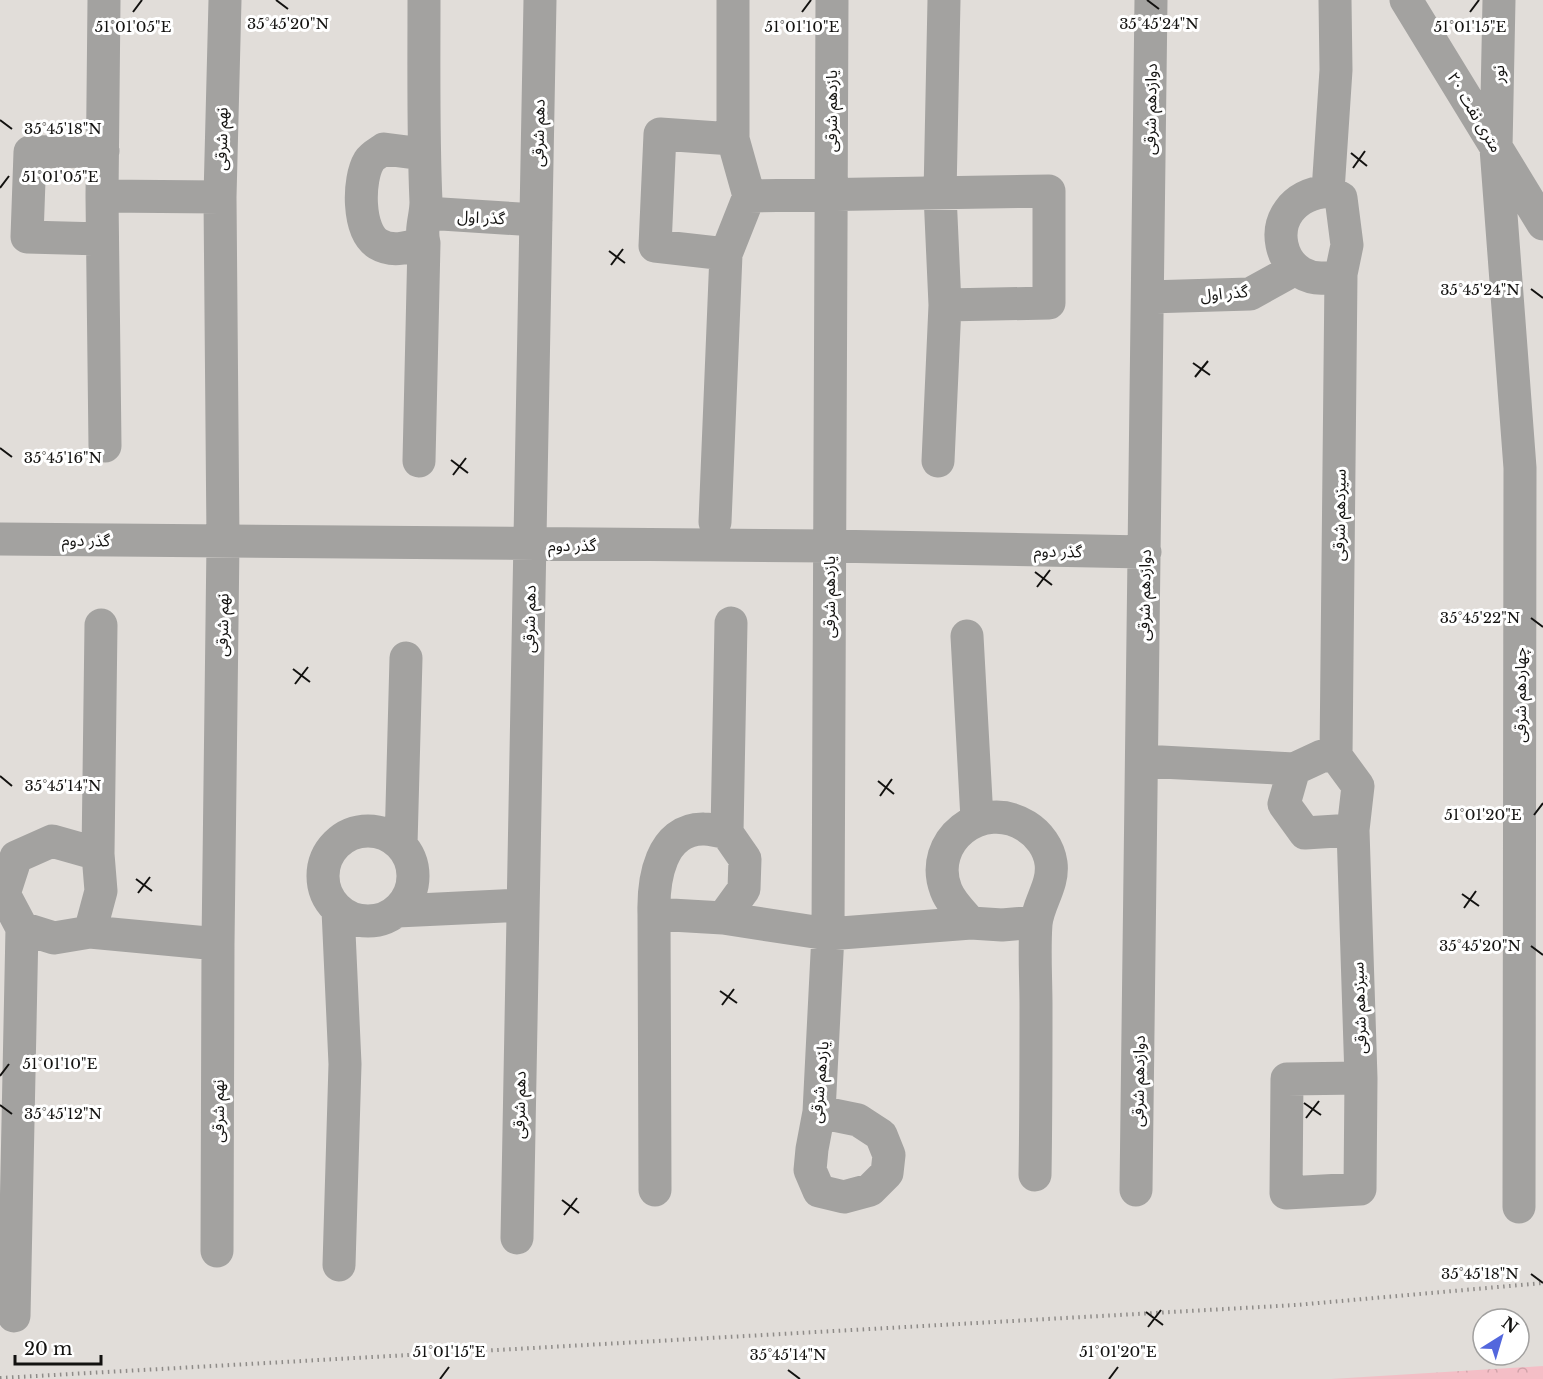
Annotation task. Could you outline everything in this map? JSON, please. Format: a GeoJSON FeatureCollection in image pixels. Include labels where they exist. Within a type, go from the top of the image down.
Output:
{"type":"FeatureCollection","features":[{"type":"Feature","properties":{"kind":"street"},"geometry":{"type":"LineString","coordinates":[[104,0],[102,239],[105,446]]}},
{"type":"Feature","properties":{"kind":"street","name":"نهم شرقی"},"geometry":{"type":"LineString","coordinates":[[217,1251],[223,542],[220,197],[225,0]]}},
{"type":"Feature","properties":{"kind":"street"},"geometry":{"type":"LineString","coordinates":[[419,461],[425,228],[424,0]]}},
{"type":"Feature","properties":{"kind":"street","name":"دهم شرقی"},"geometry":{"type":"LineString","coordinates":[[517,1238],[540,0]]}},
{"type":"Feature","properties":{"kind":"street"},"geometry":{"type":"LineString","coordinates":[[715,522],[726,254],[749,196],[733,139],[733,0]]}},
{"type":"Feature","properties":{"kind":"street","name":"یازدهم شرقی"},"geometry":{"type":"LineString","coordinates":[[819,1112],[858,1120],[880,1135],[889,1155],[887,1173],[870,1190],[844,1197],[819,1191],[810,1170],[819,1112],[828,934],[832,0]]}},
{"type":"Feature","properties":{"kind":"street"},"geometry":{"type":"LineString","coordinates":[[938,460],[945,305],[940,194],[944,0]]}},
{"type":"Feature","properties":{"kind":"street","name":"دوازدهم شرقی"},"geometry":{"type":"LineString","coordinates":[[1137,1190],[1151,0]]}},
{"type":"Feature","properties":{"kind":"street"},"geometry":{"type":"LineString","coordinates":[[1328,191],[1336,70],[1335,0]]}},
{"type":"Feature","properties":{"kind":"street","name":"۲۰ متری نفت"},"geometry":{"type":"LineString","coordinates":[[1406,0],[1543,224]]}},
{"type":"Feature","properties":{"kind":"street","name":"نور"},"geometry":{"type":"LineString","coordinates":[[1496,148],[1499,0]]}},
{"type":"Feature","properties":{"kind":"street"},"geometry":{"type":"LineString","coordinates":[[726,254],[655,246],[660,134],[733,139]]}},
{"type":"Feature","properties":{"kind":"street","name":"چهاردهم شرقی"},"geometry":{"type":"LineString","coordinates":[[1496,148],[1532,462],[1519,1207]]}},
{"type":"Feature","properties":{"kind":"street"},"geometry":{"type":"LineString","coordinates":[[423,154],[384,149],[370,159],[361,181],[366,229],[378,244],[400,250],[425,228]]}},
{"type":"Feature","properties":{"kind":"street"},"geometry":{"type":"LineString","coordinates":[[102,239],[27,237],[30,152],[103,151]]}},
{"type":"Feature","properties":{"kind":"street"},"geometry":{"type":"LineString","coordinates":[[749,196],[1049,191],[1049,303],[945,305]]}},
{"type":"Feature","properties":{"kind":"street"},"geometry":{"type":"LineString","coordinates":[[1328,191],[1341,198],[1347,245],[1341,274],[1333,277],[1313,277],[1295,269],[1283,253],[1280,233],[1285,214],[1300,200],[1328,191]]}},
{"type":"Feature","properties":{"kind":"street"},"geometry":{"type":"LineString","coordinates":[[102,196],[220,197]]}},
{"type":"Feature","properties":{"kind":"street","name":"گذر اول"},"geometry":{"type":"LineString","coordinates":[[425,228],[536,220]]}},
{"type":"Feature","properties":{"kind":"street","name":"گذر اول"},"geometry":{"type":"LineString","coordinates":[[1148,297],[1250,294],[1295,269]]}},
{"type":"Feature","properties":{"kind":"street","name":"سیزدهم شرقی"},"geometry":{"type":"LineString","coordinates":[[1336,756],[1341,274]]}},
{"type":"Feature","properties":{"kind":"street","name":"گذر دوم"},"geometry":{"type":"LineString","coordinates":[[0,539],[829,546],[1145,552]]}},
{"type":"Feature","properties":{"kind":"street"},"geometry":{"type":"LineString","coordinates":[[723,918],[744,889],[745,859],[727,833],[731,622]]}},
{"type":"Feature","properties":{"kind":"street"},"geometry":{"type":"LineString","coordinates":[[90,932],[101,891],[98,854],[101,625]]}},
{"type":"Feature","properties":{"kind":"street"},"geometry":{"type":"LineString","coordinates":[[967,636],[977,819]]}},
{"type":"Feature","properties":{"kind":"street"},"geometry":{"type":"LineString","coordinates":[[402,845],[406,658]]}},
{"type":"Feature","properties":{"kind":"street"},"geometry":{"type":"LineString","coordinates":[[1142,761],[1294,770],[1322,756],[1336,756],[1358,786],[1353,830],[1305,833],[1284,804],[1294,770]]}},
{"type":"Feature","properties":{"kind":"street"},"geometry":{"type":"LineString","coordinates":[[971,923],[946,890],[943,872],[945,855],[953,838],[977,819],[1001,816],[1019,821],[1034,831],[1045,846],[1051,862],[1050,881],[1036,922],[1035,1175]]}},
{"type":"Feature","properties":{"kind":"street"},"geometry":{"type":"LineString","coordinates":[[655,1190],[653,898],[663,852],[679,835],[702,829],[727,833]]}},
{"type":"Feature","properties":{"kind":"street","name":"سیزدهم شرقی"},"geometry":{"type":"LineString","coordinates":[[1353,830],[1361,1078]]}},
{"type":"Feature","properties":{"kind":"street"},"geometry":{"type":"LineString","coordinates":[[361,831],[376,831],[390,836],[402,845],[410,857],[414,872],[413,886],[407,900],[397,912],[374,921],[361,921],[338,910],[329,899],[324,885],[323,870],[327,856],[335,844],[347,835],[361,831]]}},
{"type":"Feature","properties":{"kind":"street"},"geometry":{"type":"LineString","coordinates":[[14,1316],[22,928],[4,894],[16,857],[52,841],[98,854]]}},
{"type":"Feature","properties":{"kind":"street"},"geometry":{"type":"LineString","coordinates":[[397,912],[523,905]]}},
{"type":"Feature","properties":{"kind":"street"},"geometry":{"type":"LineString","coordinates":[[338,910],[345,1064],[339,1265]]}},
{"type":"Feature","properties":{"kind":"street"},"geometry":{"type":"LineString","coordinates":[[654,914],[723,918],[828,934],[971,923],[1002,925],[1036,922]]}},
{"type":"Feature","properties":{"kind":"street"},"geometry":{"type":"LineString","coordinates":[[22,928],[54,938],[90,932],[218,944]]}},
{"type":"Feature","properties":{"kind":"path"},"geometry":{"type":"LineString","coordinates":[[0,1378],[1296,1305],[1543,1283]]}},
{"type":"Feature","properties":{"kind":"green space"},"geometry":{"type":"Polygon","coordinates":[[[1543,1366],[1543,1379],[1331,1379],[1531,1367],[1543,1366]]]}}]}
